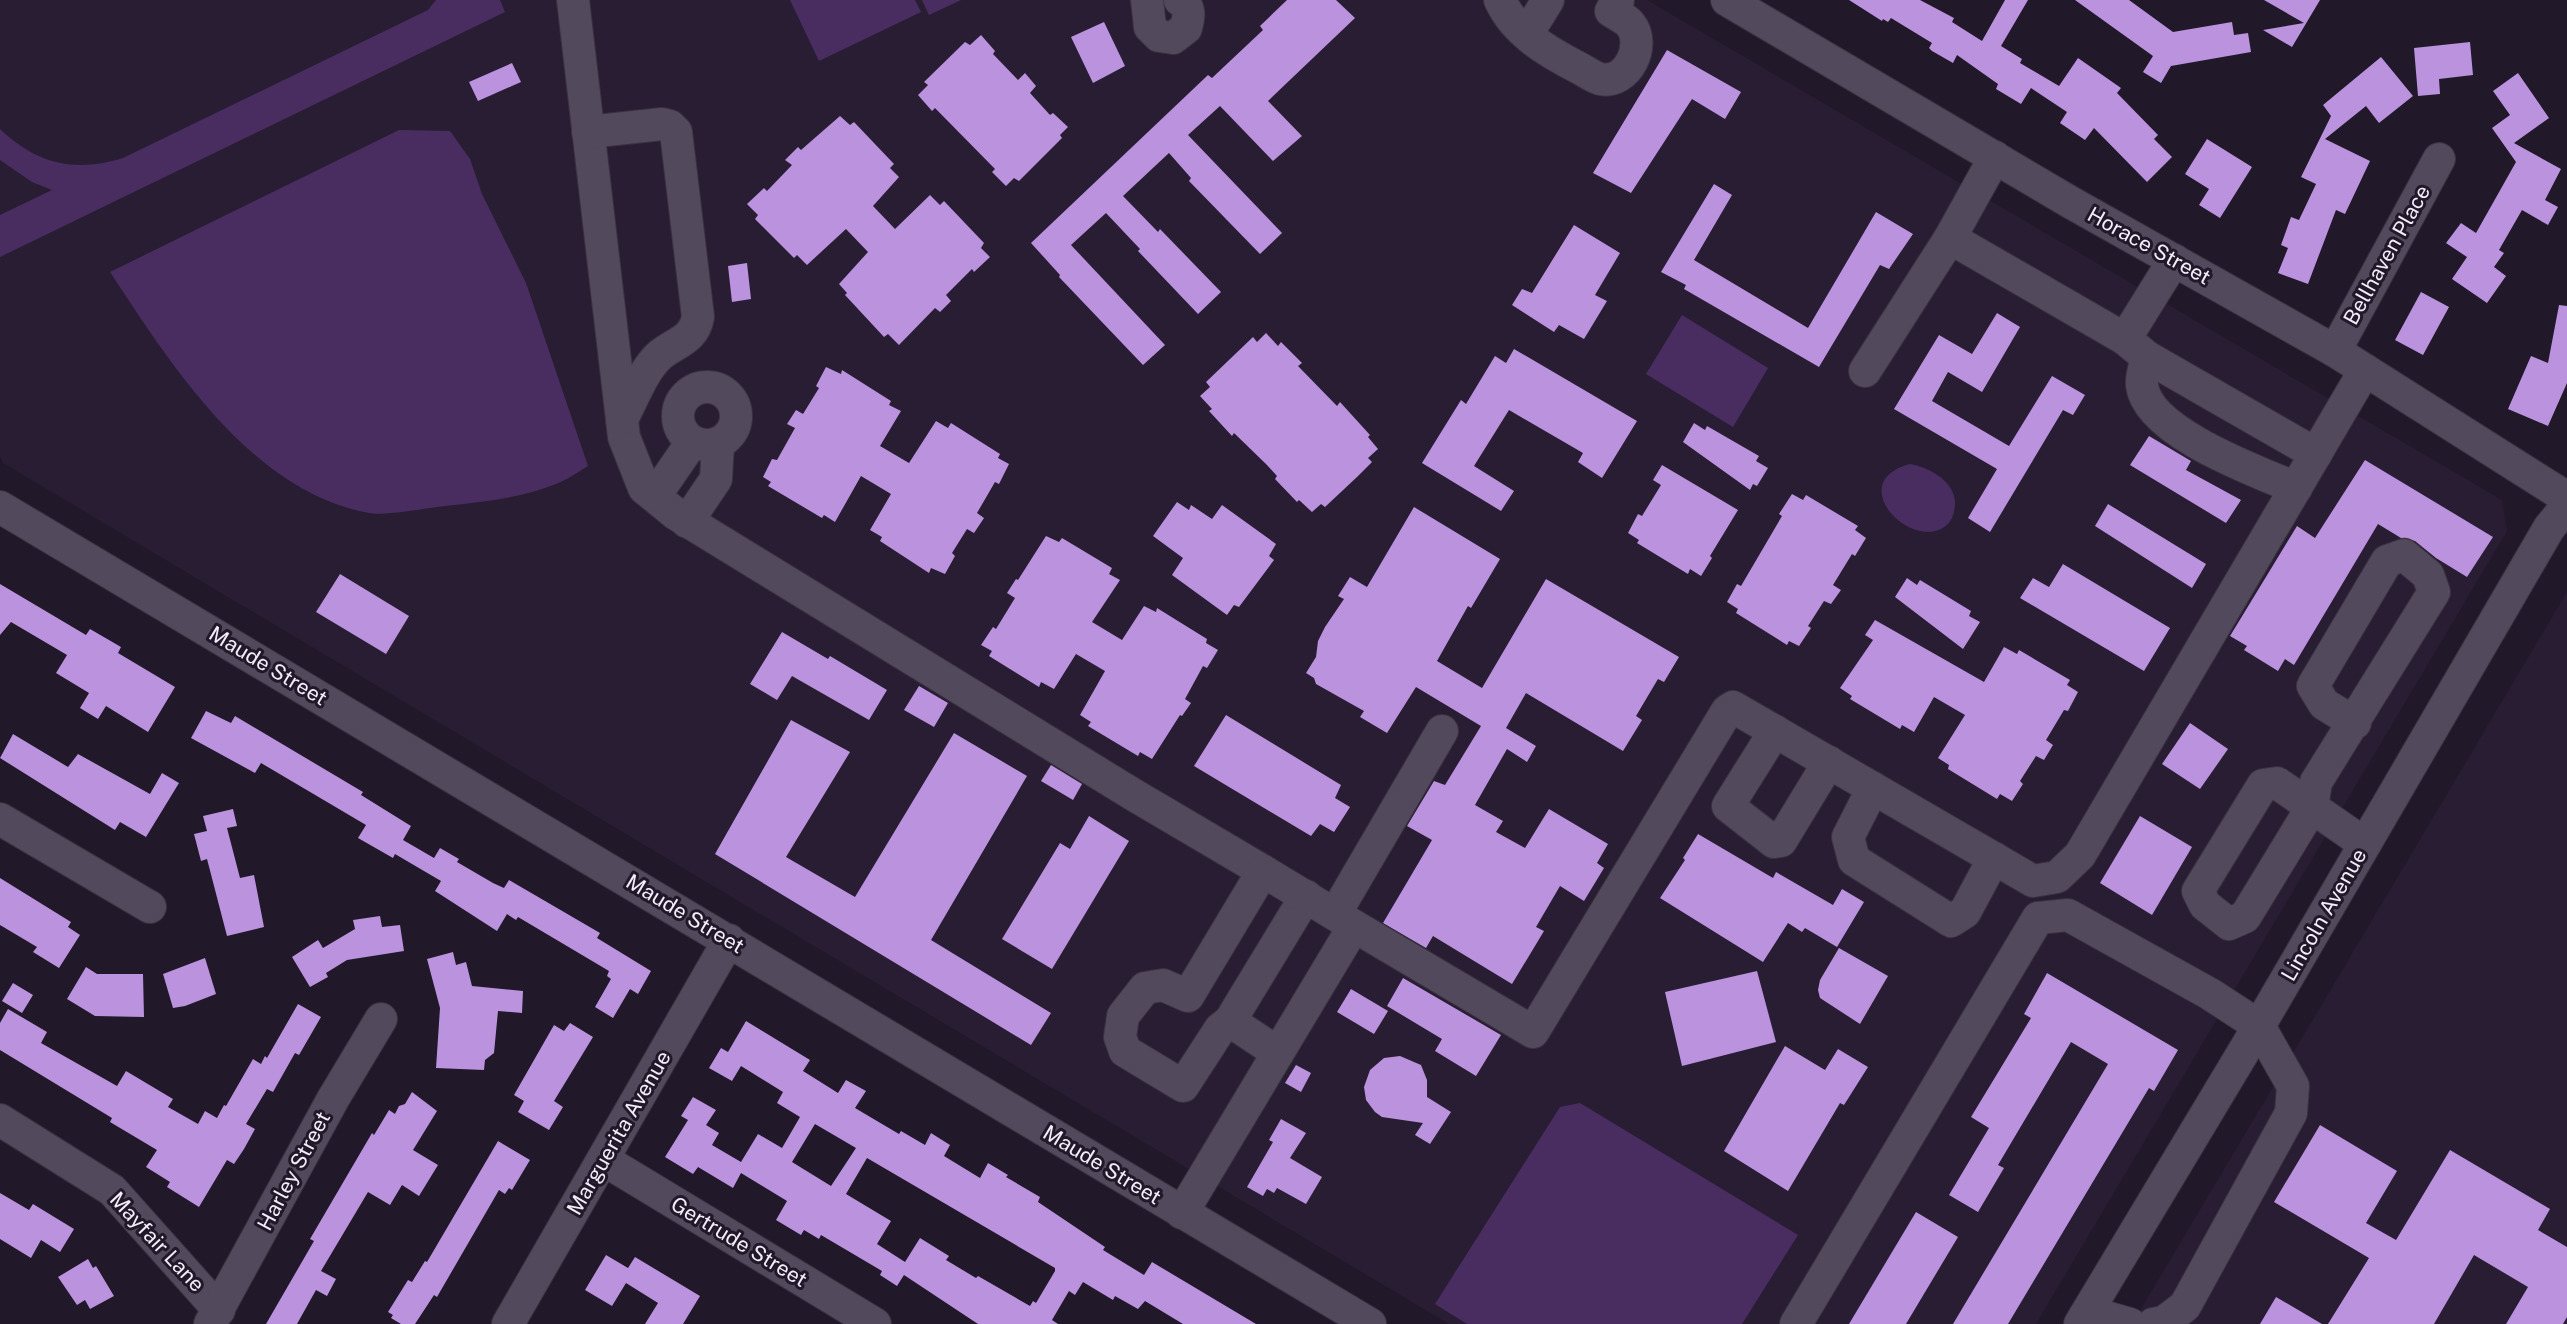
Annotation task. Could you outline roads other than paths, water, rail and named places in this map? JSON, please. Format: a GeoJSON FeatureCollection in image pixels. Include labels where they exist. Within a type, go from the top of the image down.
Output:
{"type":"FeatureCollection","features":[{"type":"Feature","properties":{"kind":"street"},"geometry":{"type":"LineString","coordinates":[[573,0],[624,437],[644,488],[687,522],[1124,789],[1533,1032],[1727,711],[1733,707],[2033,881],[2056,877],[2080,855],[2365,370]]}},
{"type":"Feature","properties":{"kind":"street"},"geometry":{"type":"LineString","coordinates":[[1147,0],[1150,27],[1159,36],[1173,38],[1186,28],[1190,14],[1180,0]]}},
{"type":"Feature","properties":{"kind":"street"},"geometry":{"type":"LineString","coordinates":[[1500,0],[1504,10],[1545,50],[1600,79],[1614,77],[1628,68],[1636,52],[1636,35],[1630,23],[1607,4]]}},
{"type":"Feature","properties":{"kind":"street"},"geometry":{"type":"LineString","coordinates":[[1527,34],[1548,0]]}},
{"type":"Feature","properties":{"kind":"street","name":"Horace Street"},"geometry":{"type":"LineString","coordinates":[[1727,0],[2174,261],[2335,351],[2567,498]]}},
{"type":"Feature","properties":{"kind":"street"},"geometry":{"type":"LineString","coordinates":[[588,132],[662,124],[670,126],[676,132],[695,294],[696,326],[686,340],[659,357],[648,370],[622,419]]}},
{"type":"Feature","properties":{"kind":"street"},"geometry":{"type":"LineString","coordinates":[[1865,371],[1950,238],[1995,157]]}},
{"type":"Feature","properties":{"kind":"street","name":"Bellhaven Place"},"geometry":{"type":"LineString","coordinates":[[2335,351],[2439,159]]}},
{"type":"Feature","properties":{"kind":"street"},"geometry":{"type":"LineString","coordinates":[[1950,238],[2316,454]]}},
{"type":"Feature","properties":{"kind":"street"},"geometry":{"type":"LineString","coordinates":[[2174,261],[2136,348],[2142,384],[2154,412],[2180,433],[2243,465],[2296,488]]}},
{"type":"Feature","properties":{"kind":"street"},"geometry":{"type":"LineString","coordinates":[[655,496],[705,443],[716,479],[687,522]]}},
{"type":"Feature","properties":{"kind":"street","name":"Lincoln Avenue"},"geometry":{"type":"LineString","coordinates":[[2084,1318],[2259,1026],[2549,528],[2567,506]]}},
{"type":"Feature","properties":{"kind":"street","name":"Maude Street"},"geometry":{"type":"LineString","coordinates":[[0,507],[1370,1324]]}},
{"type":"Feature","properties":{"kind":"street"},"geometry":{"type":"LineString","coordinates":[[2355,723],[2324,704],[2313,686],[2386,561],[2404,555],[2428,575],[2434,592],[2355,723],[2316,782],[2312,807],[2365,844]]}},
{"type":"Feature","properties":{"kind":"street"},"geometry":{"type":"LineString","coordinates":[[1182,1213],[1278,1053],[1442,731]]}},
{"type":"Feature","properties":{"kind":"street"},"geometry":{"type":"LineString","coordinates":[[1775,731],[1728,806],[1739,817],[1774,842],[1781,841],[1829,762]]}},
{"type":"Feature","properties":{"kind":"street"},"geometry":{"type":"LineString","coordinates":[[1873,788],[1848,837],[1854,860],[1951,921],[1965,912],[1994,858]]}},
{"type":"Feature","properties":{"kind":"street"},"geometry":{"type":"LineString","coordinates":[[0,819],[150,907]]}},
{"type":"Feature","properties":{"kind":"street"},"geometry":{"type":"LineString","coordinates":[[1263,871],[1188,996],[1163,985],[1145,988],[1123,1016],[1120,1037],[1125,1051],[1183,1086],[1220,1029],[1230,1021],[1306,896]]}},
{"type":"Feature","properties":{"kind":"street"},"geometry":{"type":"LineString","coordinates":[[1796,1324],[2038,918],[2068,915],[2210,994],[2259,1026],[2293,1086],[2290,1113],[2185,1306],[2164,1322],[2152,1324]]}},
{"type":"Feature","properties":{"kind":"street","name":"Marguerita Avenue"},"geometry":{"type":"LineString","coordinates":[[508,1324],[729,940]]}},
{"type":"Feature","properties":{"kind":"street","name":"Harley Street"},"geometry":{"type":"LineString","coordinates":[[215,1317],[333,1099],[381,1019]]}},
{"type":"Feature","properties":{"kind":"street"},"geometry":{"type":"LineString","coordinates":[[1230,1021],[1278,1053]]}},
{"type":"Feature","properties":{"kind":"street","name":"Mayfair Lane"},"geometry":{"type":"LineString","coordinates":[[0,1120],[112,1190],[215,1317]]}},
{"type":"Feature","properties":{"kind":"street","name":"Gertrude Street"},"geometry":{"type":"LineString","coordinates":[[604,1160],[874,1324]]}},
{"type":"Feature","properties":{"kind":"street"},"geometry":{"type":"LineString","coordinates":[[2084,1318],[2130,1324]]}}]}
